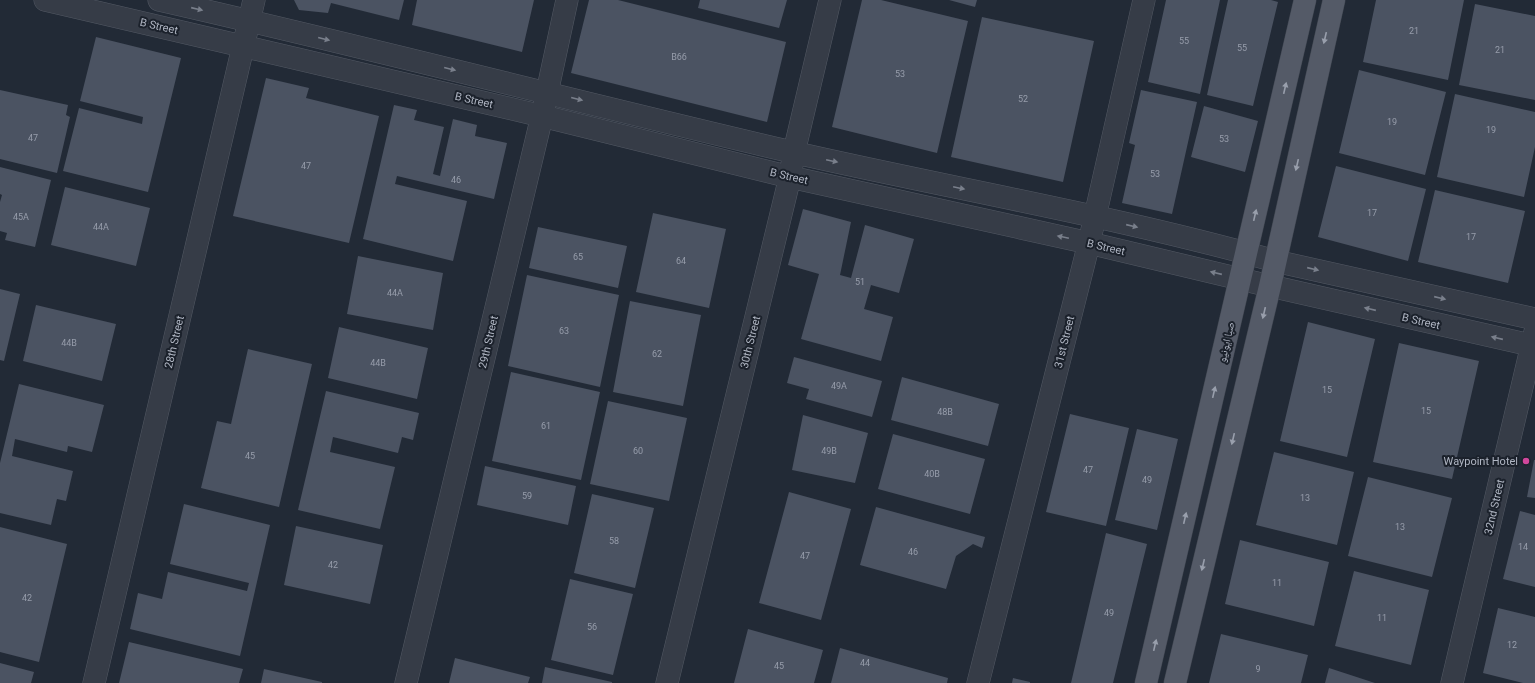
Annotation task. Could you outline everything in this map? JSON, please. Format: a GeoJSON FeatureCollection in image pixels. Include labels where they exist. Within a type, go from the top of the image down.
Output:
{"type":"FeatureCollection","features":[{"type":"Feature","properties":{"kind":"main road","name":"صبا ایونیو"},"geometry":{"type":"LineString","coordinates":[[1146,683],[1305,0]]}},
{"type":"Feature","properties":{"kind":"main road"},"geometry":{"type":"LineString","coordinates":[[1175,683],[1270,286],[1334,0]]}},
{"type":"Feature","properties":{"kind":"street","name":"B Street"},"geometry":{"type":"LineString","coordinates":[[45,0],[542,116],[790,176],[1089,243],[1270,286],[1534,341]]}},
{"type":"Feature","properties":{"kind":"street"},"geometry":{"type":"LineString","coordinates":[[159,0],[252,10],[546,92],[794,152],[1094,216],[1246,252],[1275,261],[1535,319]]}},
{"type":"Feature","properties":{"kind":"street","name":"29th Street"},"geometry":{"type":"LineString","coordinates":[[406,683],[542,116],[567,0]]}},
{"type":"Feature","properties":{"kind":"street","name":"30th Street"},"geometry":{"type":"LineString","coordinates":[[667,683],[790,176],[794,152],[830,0]]}},
{"type":"Feature","properties":{"kind":"street","name":"31st Street"},"geometry":{"type":"LineString","coordinates":[[978,683],[1089,243],[1144,0]]}},
{"type":"Feature","properties":{"kind":"street","name":"28th Street"},"geometry":{"type":"LineString","coordinates":[[94,683],[252,10]]}},
{"type":"Feature","properties":{"kind":"street","name":"32nd Street"},"geometry":{"type":"LineString","coordinates":[[1452,683],[1534,341]]}},
{"type":"Feature","properties":{"kind":"building"},"geometry":{"type":"Polygon","coordinates":[[[294,0],[404,0],[399,20],[331,3],[328,13],[299,10],[294,0]]]}},
{"type":"Feature","properties":{"kind":"building"},"geometry":{"type":"Polygon","coordinates":[[[417,0],[534,0],[522,52],[412,25],[417,0]]]}},
{"type":"Feature","properties":{"kind":"building"},"geometry":{"type":"Polygon","coordinates":[[[589,0],[618,0],[786,42],[767,122],[571,73],[589,0]]]}},
{"type":"Feature","properties":{"kind":"building"},"geometry":{"type":"Polygon","coordinates":[[[700,0],[787,0],[779,28],[698,8],[700,0]]]}},
{"type":"Feature","properties":{"kind":"building"},"geometry":{"type":"Polygon","coordinates":[[[862,0],[881,0],[968,21],[937,153],[832,127],[862,0]]]}},
{"type":"Feature","properties":{"kind":"building"},"geometry":{"type":"Polygon","coordinates":[[[949,0],[977,0],[975,7],[949,0]]]}},
{"type":"Feature","properties":{"kind":"building"},"geometry":{"type":"Polygon","coordinates":[[[1166,0],[1220,0],[1200,94],[1148,82],[1166,0]]]}},
{"type":"Feature","properties":{"kind":"building"},"geometry":{"type":"Polygon","coordinates":[[[1228,0],[1271,0],[1278,2],[1253,106],[1207,95],[1228,0]]]}},
{"type":"Feature","properties":{"kind":"building"},"geometry":{"type":"Polygon","coordinates":[[[1376,0],[1464,0],[1448,80],[1363,62],[1376,0]]]}},
{"type":"Feature","properties":{"kind":"building"},"geometry":{"type":"Polygon","coordinates":[[[1475,4],[1535,16],[1535,100],[1459,85],[1475,4]]]}},
{"type":"Feature","properties":{"kind":"building"},"geometry":{"type":"Polygon","coordinates":[[[982,17],[1094,41],[1063,182],[951,157],[982,17]]]}},
{"type":"Feature","properties":{"kind":"building"},"geometry":{"type":"Polygon","coordinates":[[[96,37],[181,58],[148,192],[63,171],[79,108],[142,124],[143,117],[80,101],[96,37]]]}},
{"type":"Feature","properties":{"kind":"building"},"geometry":{"type":"Polygon","coordinates":[[[1359,70],[1446,92],[1425,175],[1339,153],[1359,70]]]}},
{"type":"Feature","properties":{"kind":"building"},"geometry":{"type":"Polygon","coordinates":[[[266,78],[309,88],[306,98],[379,116],[349,243],[233,216],[266,78]]]}},
{"type":"Feature","properties":{"kind":"building"},"geometry":{"type":"Polygon","coordinates":[[[0,90],[68,105],[66,115],[70,117],[57,173],[0,159],[0,90]]]}},
{"type":"Feature","properties":{"kind":"building"},"geometry":{"type":"Polygon","coordinates":[[[1141,90],[1197,102],[1172,214],[1122,203],[1135,145],[1129,143],[1141,90]]]}},
{"type":"Feature","properties":{"kind":"building"},"geometry":{"type":"Polygon","coordinates":[[[1455,94],[1535,112],[1535,147],[1524,197],[1437,177],[1455,94]]]}},
{"type":"Feature","properties":{"kind":"building"},"geometry":{"type":"Polygon","coordinates":[[[394,105],[417,110],[414,120],[444,127],[433,174],[440,176],[453,119],[477,125],[475,136],[507,143],[494,199],[397,176],[395,184],[467,201],[453,261],[363,239],[394,105]]]}},
{"type":"Feature","properties":{"kind":"building"},"geometry":{"type":"Polygon","coordinates":[[[1204,106],[1258,121],[1245,172],[1191,157],[1204,106]]]}},
{"type":"Feature","properties":{"kind":"building"},"geometry":{"type":"Polygon","coordinates":[[[1336,166],[1426,189],[1408,261],[1318,237],[1336,166]]]}},
{"type":"Feature","properties":{"kind":"building"},"geometry":{"type":"Polygon","coordinates":[[[0,167],[51,180],[35,247],[5,240],[7,233],[0,231],[0,202],[2,195],[0,194],[0,167]]]}},
{"type":"Feature","properties":{"kind":"building"},"geometry":{"type":"Polygon","coordinates":[[[65,187],[150,208],[136,266],[51,245],[65,187]]]}},
{"type":"Feature","properties":{"kind":"building"},"geometry":{"type":"Polygon","coordinates":[[[1435,190],[1525,211],[1508,283],[1418,262],[1435,190]]]}},
{"type":"Feature","properties":{"kind":"building"},"geometry":{"type":"Polygon","coordinates":[[[803,209],[851,222],[840,275],[851,278],[865,225],[914,239],[899,293],[871,285],[864,309],[893,317],[881,361],[801,339],[819,274],[788,265],[803,209]]]}},
{"type":"Feature","properties":{"kind":"building"},"geometry":{"type":"Polygon","coordinates":[[[653,213],[726,229],[709,308],[636,292],[653,213]]]}},
{"type":"Feature","properties":{"kind":"building"},"geometry":{"type":"Polygon","coordinates":[[[538,227],[627,246],[618,288],[529,268],[538,227]]]}},
{"type":"Feature","properties":{"kind":"building"},"geometry":{"type":"Polygon","coordinates":[[[358,256],[443,273],[433,330],[347,314],[358,256]]]}},
{"type":"Feature","properties":{"kind":"building"},"geometry":{"type":"Polygon","coordinates":[[[527,275],[619,295],[600,387],[508,366],[527,275]]]}},
{"type":"Feature","properties":{"kind":"building"},"geometry":{"type":"Polygon","coordinates":[[[0,289],[20,294],[4,361],[0,360],[0,289]]]}},
{"type":"Feature","properties":{"kind":"building"},"geometry":{"type":"Polygon","coordinates":[[[630,301],[701,315],[683,406],[613,392],[630,301]]]}},
{"type":"Feature","properties":{"kind":"building"},"geometry":{"type":"Polygon","coordinates":[[[36,305],[116,324],[102,381],[23,361],[36,305]]]}},
{"type":"Feature","properties":{"kind":"building"},"geometry":{"type":"Polygon","coordinates":[[[1308,322],[1375,339],[1347,457],[1280,441],[1308,322]]]}},
{"type":"Feature","properties":{"kind":"building"},"geometry":{"type":"Polygon","coordinates":[[[339,327],[428,348],[417,399],[328,378],[339,327]]]}},
{"type":"Feature","properties":{"kind":"building"},"geometry":{"type":"Polygon","coordinates":[[[1399,343],[1479,361],[1452,479],[1373,462],[1399,343]]]}},
{"type":"Feature","properties":{"kind":"building"},"geometry":{"type":"Polygon","coordinates":[[[248,349],[312,364],[279,507],[201,488],[217,421],[231,424],[248,349]]]}},
{"type":"Feature","properties":{"kind":"building"},"geometry":{"type":"Polygon","coordinates":[[[794,357],[882,381],[872,417],[806,399],[809,389],[787,383],[794,357]]]}},
{"type":"Feature","properties":{"kind":"building"},"geometry":{"type":"Polygon","coordinates":[[[511,372],[600,392],[581,480],[492,461],[511,372]]]}},
{"type":"Feature","properties":{"kind":"building"},"geometry":{"type":"Polygon","coordinates":[[[902,377],[999,404],[988,446],[891,420],[902,377]]]}},
{"type":"Feature","properties":{"kind":"building"},"geometry":{"type":"Polygon","coordinates":[[[19,384],[104,405],[92,452],[68,446],[67,452],[15,439],[12,456],[73,471],[66,501],[57,499],[51,525],[0,513],[0,463],[19,384]]]}},
{"type":"Feature","properties":{"kind":"building"},"geometry":{"type":"Polygon","coordinates":[[[326,391],[419,413],[413,440],[402,437],[398,453],[333,437],[330,452],[395,467],[380,529],[298,510],[326,391]]]}},
{"type":"Feature","properties":{"kind":"building"},"geometry":{"type":"Polygon","coordinates":[[[608,401],[687,418],[669,501],[590,484],[608,401]]]}},
{"type":"Feature","properties":{"kind":"building"},"geometry":{"type":"Polygon","coordinates":[[[1070,414],[1129,428],[1106,526],[1046,512],[1070,414]]]}},
{"type":"Feature","properties":{"kind":"building"},"geometry":{"type":"Polygon","coordinates":[[[803,415],[868,433],[855,483],[792,470],[803,415]]]}},
{"type":"Feature","properties":{"kind":"building"},"geometry":{"type":"Polygon","coordinates":[[[1137,429],[1178,439],[1157,530],[1115,520],[1137,429]]]}},
{"type":"Feature","properties":{"kind":"building"},"geometry":{"type":"Polygon","coordinates":[[[893,434],[985,459],[970,514],[878,489],[893,434]]]}},
{"type":"Feature","properties":{"kind":"building"},"geometry":{"type":"Polygon","coordinates":[[[1274,452],[1354,472],[1337,545],[1256,525],[1274,452]]]}},
{"type":"Feature","properties":{"kind":"building"},"geometry":{"type":"Polygon","coordinates":[[[1535,460],[1535,498],[1527,497],[1535,460]]]}},
{"type":"Feature","properties":{"kind":"building"},"geometry":{"type":"Polygon","coordinates":[[[485,466],[576,486],[568,525],[477,505],[485,466]]]}},
{"type":"Feature","properties":{"kind":"building"},"geometry":{"type":"Polygon","coordinates":[[[1368,477],[1452,498],[1432,577],[1348,556],[1368,477]]]}},
{"type":"Feature","properties":{"kind":"building"},"geometry":{"type":"Polygon","coordinates":[[[789,492],[851,509],[821,620],[759,603],[789,492]]]}},
{"type":"Feature","properties":{"kind":"building"},"geometry":{"type":"Polygon","coordinates":[[[592,494],[654,508],[635,588],[574,573],[592,494]]]}},
{"type":"Feature","properties":{"kind":"building"},"geometry":{"type":"Polygon","coordinates":[[[184,504],[270,525],[240,656],[130,629],[138,593],[162,599],[168,572],[247,591],[249,583],[170,564],[184,504]]]}},
{"type":"Feature","properties":{"kind":"building"},"geometry":{"type":"Polygon","coordinates":[[[876,507],[985,537],[982,548],[973,544],[956,556],[946,589],[860,565],[876,507]]]}},
{"type":"Feature","properties":{"kind":"building"},"geometry":{"type":"Polygon","coordinates":[[[1520,511],[1535,515],[1535,587],[1503,579],[1520,511]]]}},
{"type":"Feature","properties":{"kind":"building"},"geometry":{"type":"Polygon","coordinates":[[[296,526],[383,545],[370,604],[284,585],[296,526]]]}},
{"type":"Feature","properties":{"kind":"building"},"geometry":{"type":"Polygon","coordinates":[[[0,527],[67,544],[39,662],[0,652],[0,527]]]}},
{"type":"Feature","properties":{"kind":"building"},"geometry":{"type":"Polygon","coordinates":[[[1106,533],[1147,544],[1113,683],[1071,683],[1106,533]]]}},
{"type":"Feature","properties":{"kind":"building"},"geometry":{"type":"Polygon","coordinates":[[[1240,540],[1329,562],[1314,626],[1225,604],[1240,540]]]}},
{"type":"Feature","properties":{"kind":"building"},"geometry":{"type":"Polygon","coordinates":[[[1354,571],[1429,590],[1411,665],[1335,646],[1354,571]]]}},
{"type":"Feature","properties":{"kind":"building"},"geometry":{"type":"Polygon","coordinates":[[[570,579],[633,594],[613,675],[551,660],[570,579]]]}},
{"type":"Feature","properties":{"kind":"building"},"geometry":{"type":"Polygon","coordinates":[[[1498,608],[1535,617],[1535,683],[1523,683],[1483,673],[1498,608]]]}},
{"type":"Feature","properties":{"kind":"building"},"geometry":{"type":"Polygon","coordinates":[[[748,629],[823,650],[814,683],[734,683],[748,629]]]}},
{"type":"Feature","properties":{"kind":"building"},"geometry":{"type":"Polygon","coordinates":[[[1221,634],[1308,655],[1301,683],[1209,683],[1221,634]]]}},
{"type":"Feature","properties":{"kind":"building"},"geometry":{"type":"Polygon","coordinates":[[[129,642],[243,669],[239,683],[119,683],[129,642]]]}},
{"type":"Feature","properties":{"kind":"building"},"geometry":{"type":"Polygon","coordinates":[[[840,648],[948,678],[947,683],[831,683],[840,648]]]}},
{"type":"Feature","properties":{"kind":"building"},"geometry":{"type":"Polygon","coordinates":[[[455,658],[530,677],[528,683],[449,683],[455,658]]]}},
{"type":"Feature","properties":{"kind":"building"},"geometry":{"type":"Polygon","coordinates":[[[0,663],[34,672],[31,683],[0,683],[0,663]]]}},
{"type":"Feature","properties":{"kind":"building"},"geometry":{"type":"Polygon","coordinates":[[[545,667],[612,682],[612,683],[542,683],[545,667]]]}},
{"type":"Feature","properties":{"kind":"building"},"geometry":{"type":"Polygon","coordinates":[[[1329,668],[1375,683],[1325,683],[1329,668]]]}},
{"type":"Feature","properties":{"kind":"building"},"geometry":{"type":"Polygon","coordinates":[[[264,669],[322,682],[322,683],[261,683],[264,669]]]}},
{"type":"Feature","properties":{"kind":"building"},"geometry":{"type":"Polygon","coordinates":[[[1013,678],[1030,682],[1030,683],[1012,683],[1013,678]]]}},
{"type":"Feature","properties":{"kind":"place","name":"Waypoint Hotel"},"geometry":{"type":"Point","coordinates":[1526,461]}}]}
